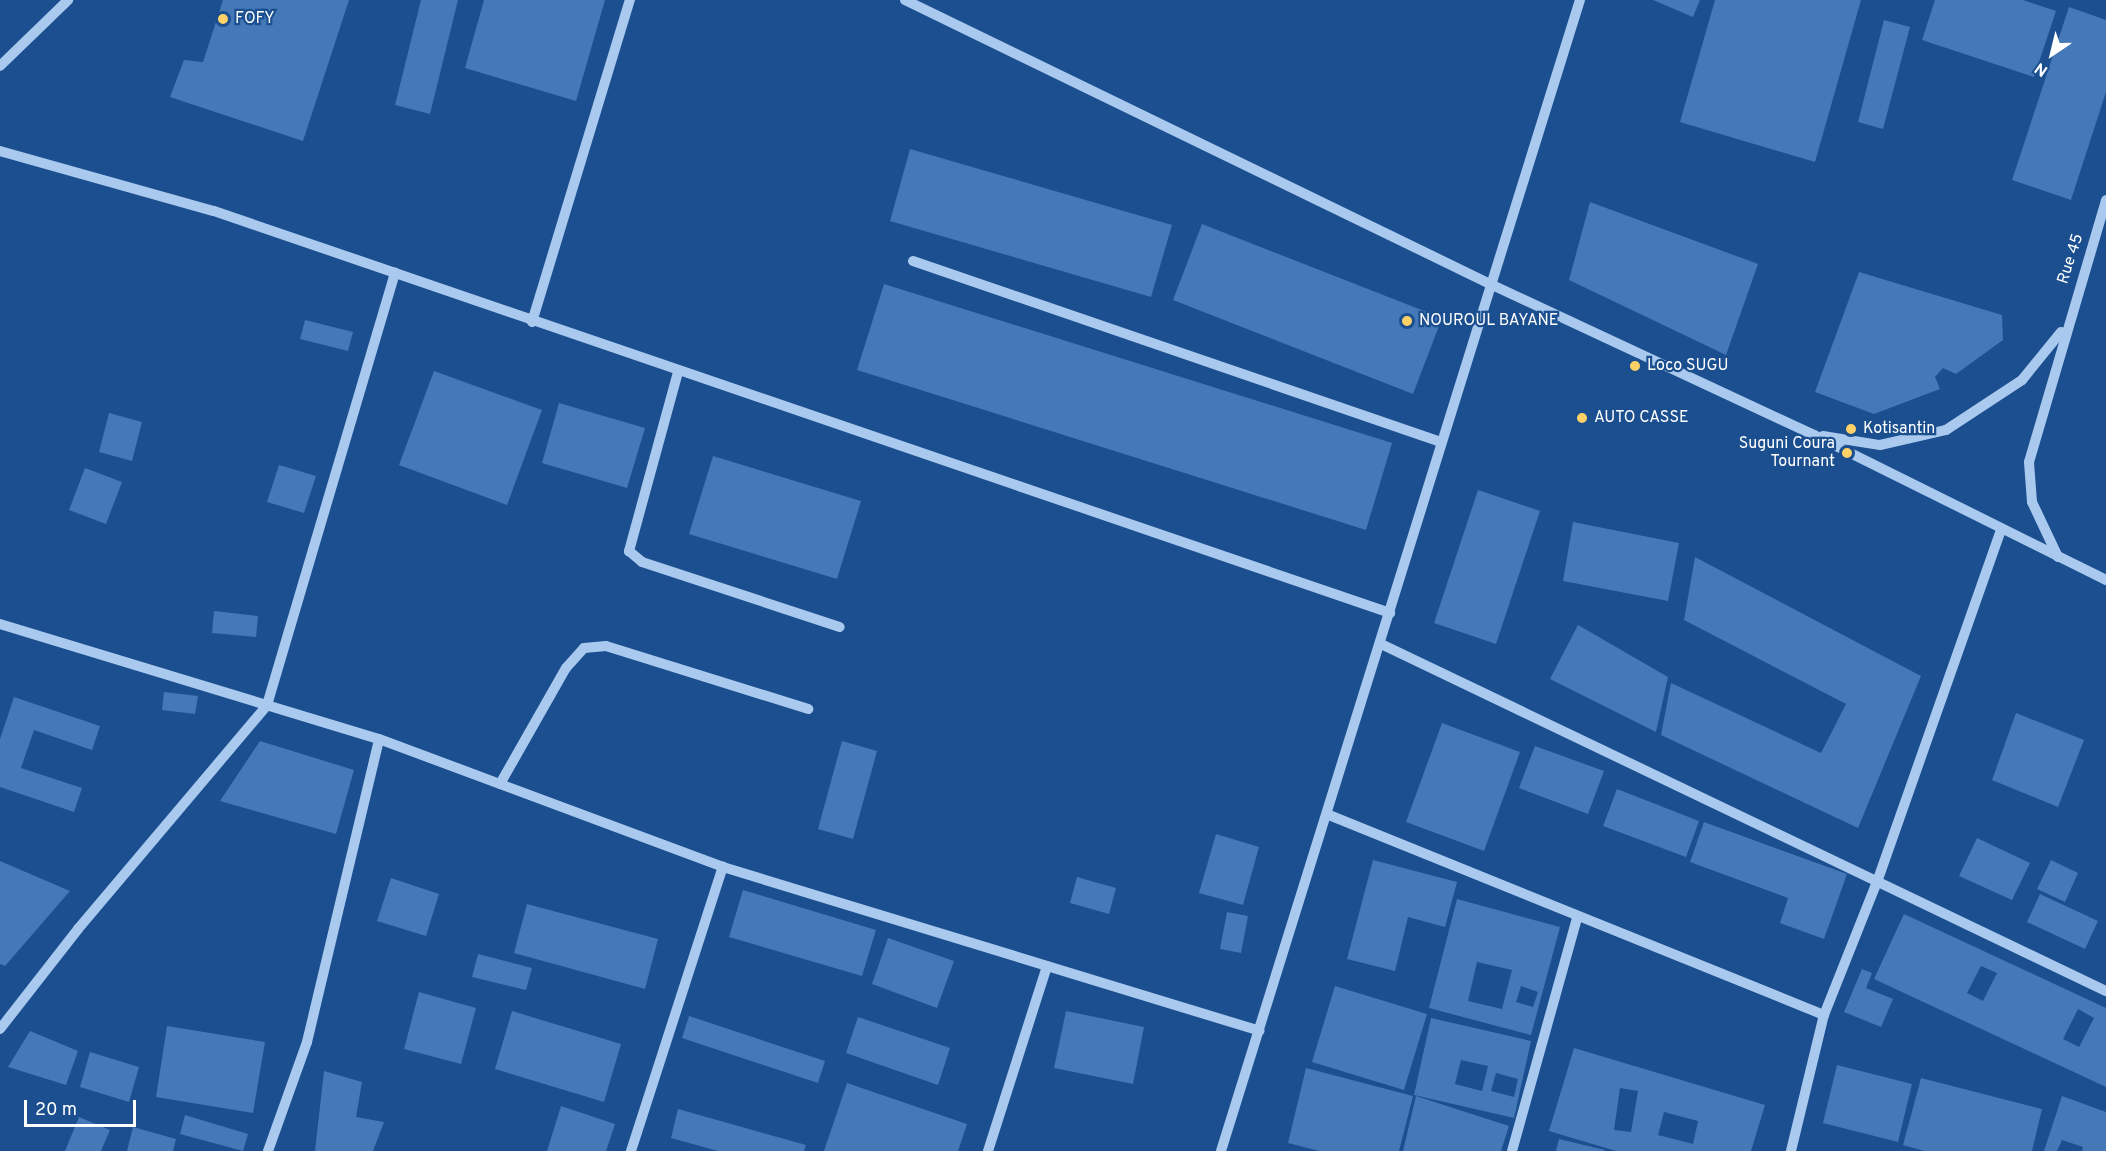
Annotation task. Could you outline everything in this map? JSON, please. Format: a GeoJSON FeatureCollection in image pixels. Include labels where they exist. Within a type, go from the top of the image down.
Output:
{"type":"FeatureCollection","features":[{"type":"Feature","properties":{"kind":"street"},"geometry":{"type":"LineString","coordinates":[[0,66],[68,0]]}},
{"type":"Feature","properties":{"kind":"street"},"geometry":{"type":"LineString","coordinates":[[532,322],[630,0]]}},
{"type":"Feature","properties":{"kind":"street"},"geometry":{"type":"LineString","coordinates":[[905,0],[1488,283],[1814,435],[2001,530],[2106,580]]}},
{"type":"Feature","properties":{"kind":"street"},"geometry":{"type":"LineString","coordinates":[[1221,1151],[1329,815],[1488,283],[1580,0]]}},
{"type":"Feature","properties":{"kind":"street"},"geometry":{"type":"LineString","coordinates":[[0,151],[214,211],[678,372],[1390,613]]}},
{"type":"Feature","properties":{"kind":"street","name":"Rue 45"},"geometry":{"type":"LineString","coordinates":[[2058,557],[2032,502],[2029,462],[2065,327],[2106,200]]}},
{"type":"Feature","properties":{"kind":"street"},"geometry":{"type":"LineString","coordinates":[[913,261],[1441,442]]}},
{"type":"Feature","properties":{"kind":"street"},"geometry":{"type":"LineString","coordinates":[[0,1029],[78,929],[267,705],[395,273]]}},
{"type":"Feature","properties":{"kind":"street"},"geometry":{"type":"LineString","coordinates":[[1814,435],[1880,445],[1946,430],[2022,380],[2065,327]]}},
{"type":"Feature","properties":{"kind":"street"},"geometry":{"type":"LineString","coordinates":[[678,372],[629,551],[642,562],[840,627]]}},
{"type":"Feature","properties":{"kind":"street"},"geometry":{"type":"LineString","coordinates":[[1795,1150],[1824,1015],[1877,882],[2001,530]]}},
{"type":"Feature","properties":{"kind":"street"},"geometry":{"type":"LineString","coordinates":[[0,624],[379,739],[723,867],[1260,1031]]}},
{"type":"Feature","properties":{"kind":"street"},"geometry":{"type":"LineString","coordinates":[[1381,644],[2106,991]]}},
{"type":"Feature","properties":{"kind":"street"},"geometry":{"type":"LineString","coordinates":[[500,784],[566,668],[584,648],[606,646],[808,709]]}},
{"type":"Feature","properties":{"kind":"street"},"geometry":{"type":"LineString","coordinates":[[268,1151],[307,1042],[379,739]]}},
{"type":"Feature","properties":{"kind":"street"},"geometry":{"type":"LineString","coordinates":[[1329,815],[1577,918],[1824,1015]]}},
{"type":"Feature","properties":{"kind":"street"},"geometry":{"type":"LineString","coordinates":[[631,1151],[723,867]]}},
{"type":"Feature","properties":{"kind":"street"},"geometry":{"type":"LineString","coordinates":[[1512,1151],[1577,918]]}},
{"type":"Feature","properties":{"kind":"street"},"geometry":{"type":"LineString","coordinates":[[988,1151],[1047,966]]}},
{"type":"Feature","properties":{"kind":"building"},"geometry":{"type":"Polygon","coordinates":[[[223,0],[349,0],[303,141],[170,97],[184,60],[203,62],[223,0]]]}},
{"type":"Feature","properties":{"kind":"building"},"geometry":{"type":"Polygon","coordinates":[[[421,0],[458,0],[430,114],[395,105],[421,0]]]}},
{"type":"Feature","properties":{"kind":"building"},"geometry":{"type":"Polygon","coordinates":[[[484,0],[605,0],[576,101],[465,68],[484,0]]]}},
{"type":"Feature","properties":{"kind":"building"},"geometry":{"type":"Polygon","coordinates":[[[1653,0],[1700,0],[1693,17],[1653,0]]]}},
{"type":"Feature","properties":{"kind":"building"},"geometry":{"type":"Polygon","coordinates":[[[1715,0],[1861,0],[1815,162],[1680,122],[1715,0]]]}},
{"type":"Feature","properties":{"kind":"building"},"geometry":{"type":"Polygon","coordinates":[[[1935,0],[2023,0],[2056,11],[2034,77],[1922,40],[1935,0]]]}},
{"type":"Feature","properties":{"kind":"building"},"geometry":{"type":"Polygon","coordinates":[[[2069,7],[2106,20],[2106,92],[2071,200],[2012,180],[2069,7]]]}},
{"type":"Feature","properties":{"kind":"building"},"geometry":{"type":"Polygon","coordinates":[[[1884,20],[1910,27],[1883,129],[1858,122],[1884,20]]]}},
{"type":"Feature","properties":{"kind":"building"},"geometry":{"type":"Polygon","coordinates":[[[910,149],[1172,225],[1151,297],[890,221],[910,149]]]}},
{"type":"Feature","properties":{"kind":"building"},"geometry":{"type":"Polygon","coordinates":[[[1590,202],[1758,264],[1726,355],[1569,280],[1590,202]]]}},
{"type":"Feature","properties":{"kind":"building"},"geometry":{"type":"Polygon","coordinates":[[[1202,224],[1442,318],[1413,394],[1173,300],[1202,224]]]}},
{"type":"Feature","properties":{"kind":"building"},"geometry":{"type":"Polygon","coordinates":[[[1859,272],[2002,315],[2003,340],[1956,374],[1943,368],[1935,377],[1940,389],[1874,414],[1815,392],[1859,272]]]}},
{"type":"Feature","properties":{"kind":"building"},"geometry":{"type":"Polygon","coordinates":[[[884,284],[1392,443],[1366,530],[857,370],[884,284]]]}},
{"type":"Feature","properties":{"kind":"building"},"geometry":{"type":"Polygon","coordinates":[[[305,320],[353,332],[348,351],[300,339],[305,320]]]}},
{"type":"Feature","properties":{"kind":"building"},"geometry":{"type":"Polygon","coordinates":[[[434,371],[542,410],[507,505],[399,465],[434,371]]]}},
{"type":"Feature","properties":{"kind":"building"},"geometry":{"type":"Polygon","coordinates":[[[559,403],[645,428],[627,488],[542,463],[559,403]]]}},
{"type":"Feature","properties":{"kind":"building"},"geometry":{"type":"Polygon","coordinates":[[[109,413],[142,422],[132,461],[99,452],[109,413]]]}},
{"type":"Feature","properties":{"kind":"building"},"geometry":{"type":"Polygon","coordinates":[[[713,456],[861,501],[837,579],[689,534],[713,456]]]}},
{"type":"Feature","properties":{"kind":"building"},"geometry":{"type":"Polygon","coordinates":[[[279,465],[316,476],[304,513],[267,502],[279,465]]]}},
{"type":"Feature","properties":{"kind":"building"},"geometry":{"type":"Polygon","coordinates":[[[85,468],[122,482],[106,524],[69,510],[85,468]]]}},
{"type":"Feature","properties":{"kind":"building"},"geometry":{"type":"Polygon","coordinates":[[[1478,490],[1540,511],[1496,644],[1434,623],[1478,490]]]}},
{"type":"Feature","properties":{"kind":"building"},"geometry":{"type":"Polygon","coordinates":[[[1573,522],[1679,543],[1668,601],[1563,581],[1573,522]]]}},
{"type":"Feature","properties":{"kind":"building"},"geometry":{"type":"Polygon","coordinates":[[[1695,557],[1921,676],[1858,828],[1661,735],[1671,683],[1821,753],[1846,704],[1684,620],[1695,557]]]}},
{"type":"Feature","properties":{"kind":"building"},"geometry":{"type":"Polygon","coordinates":[[[214,611],[258,616],[256,637],[212,633],[214,611]]]}},
{"type":"Feature","properties":{"kind":"building"},"geometry":{"type":"Polygon","coordinates":[[[1578,625],[1668,677],[1656,732],[1550,679],[1578,625]]]}},
{"type":"Feature","properties":{"kind":"building"},"geometry":{"type":"Polygon","coordinates":[[[164,692],[198,696],[195,714],[162,710],[164,692]]]}},
{"type":"Feature","properties":{"kind":"building"},"geometry":{"type":"Polygon","coordinates":[[[14,697],[100,726],[92,750],[34,730],[21,768],[82,788],[74,812],[0,787],[0,739],[14,697]]]}},
{"type":"Feature","properties":{"kind":"building"},"geometry":{"type":"Polygon","coordinates":[[[2016,713],[2084,740],[2058,807],[1992,780],[2016,713]]]}},
{"type":"Feature","properties":{"kind":"building"},"geometry":{"type":"Polygon","coordinates":[[[1442,723],[1520,752],[1484,851],[1406,822],[1442,723]]]}},
{"type":"Feature","properties":{"kind":"building"},"geometry":{"type":"Polygon","coordinates":[[[260,741],[354,770],[336,834],[220,801],[260,741]]]}},
{"type":"Feature","properties":{"kind":"building"},"geometry":{"type":"Polygon","coordinates":[[[842,741],[877,751],[853,839],[818,829],[842,741]]]}},
{"type":"Feature","properties":{"kind":"building"},"geometry":{"type":"Polygon","coordinates":[[[1535,746],[1604,771],[1588,814],[1519,788],[1535,746]]]}},
{"type":"Feature","properties":{"kind":"building"},"geometry":{"type":"Polygon","coordinates":[[[1617,789],[1699,821],[1686,857],[1603,826],[1617,789]]]}},
{"type":"Feature","properties":{"kind":"building"},"geometry":{"type":"Polygon","coordinates":[[[1704,822],[1847,874],[1824,939],[1780,923],[1788,898],[1690,862],[1704,822]]]}},
{"type":"Feature","properties":{"kind":"building"},"geometry":{"type":"Polygon","coordinates":[[[1216,834],[1259,847],[1243,905],[1199,893],[1216,834]]]}},
{"type":"Feature","properties":{"kind":"building"},"geometry":{"type":"Polygon","coordinates":[[[1977,838],[2030,863],[2012,900],[1959,876],[1977,838]]]}},
{"type":"Feature","properties":{"kind":"building"},"geometry":{"type":"Polygon","coordinates":[[[1373,860],[1457,882],[1445,927],[1408,917],[1395,971],[1347,959],[1373,860]]]}},
{"type":"Feature","properties":{"kind":"building"},"geometry":{"type":"Polygon","coordinates":[[[2051,860],[2078,873],[2065,902],[2037,889],[2051,860]]]}},
{"type":"Feature","properties":{"kind":"building"},"geometry":{"type":"Polygon","coordinates":[[[0,861],[70,891],[5,966],[0,964],[0,861]]]}},
{"type":"Feature","properties":{"kind":"building"},"geometry":{"type":"Polygon","coordinates":[[[1077,877],[1116,888],[1109,914],[1070,903],[1077,877]]]}},
{"type":"Feature","properties":{"kind":"building"},"geometry":{"type":"Polygon","coordinates":[[[391,878],[439,894],[426,936],[377,921],[391,878]]]}},
{"type":"Feature","properties":{"kind":"building"},"geometry":{"type":"Polygon","coordinates":[[[743,890],[876,930],[862,976],[729,937],[743,890]]]}},
{"type":"Feature","properties":{"kind":"building"},"geometry":{"type":"Polygon","coordinates":[[[2040,894],[2098,921],[2085,949],[2027,922],[2040,894]]]}},
{"type":"Feature","properties":{"kind":"building"},"geometry":{"type":"Polygon","coordinates":[[[1457,899],[1560,927],[1531,1035],[1429,1008],[1457,899]],[[1477,962],[1468,1001],[1502,1009],[1512,970],[1477,962]],[[1521,986],[1516,1002],[1533,1007],[1538,992],[1521,986]]]}},
{"type":"Feature","properties":{"kind":"building"},"geometry":{"type":"Polygon","coordinates":[[[527,904],[658,939],[645,989],[514,953],[527,904]]]}},
{"type":"Feature","properties":{"kind":"building"},"geometry":{"type":"Polygon","coordinates":[[[1227,912],[1248,916],[1241,953],[1220,949],[1227,912]]]}},
{"type":"Feature","properties":{"kind":"building"},"geometry":{"type":"Polygon","coordinates":[[[1904,914],[2106,1008],[2106,1087],[1874,979],[1904,914]],[[1981,966],[1967,993],[1983,1001],[1997,973],[1981,966]],[[2078,1009],[2063,1039],[2079,1047],[2094,1018],[2078,1009]]]}},
{"type":"Feature","properties":{"kind":"building"},"geometry":{"type":"Polygon","coordinates":[[[888,938],[954,961],[937,1008],[872,984],[888,938]]]}},
{"type":"Feature","properties":{"kind":"building"},"geometry":{"type":"Polygon","coordinates":[[[478,954],[532,968],[526,990],[472,977],[478,954]]]}},
{"type":"Feature","properties":{"kind":"building"},"geometry":{"type":"Polygon","coordinates":[[[1862,969],[1872,973],[1866,988],[1893,999],[1881,1027],[1844,1012],[1862,969]]]}},
{"type":"Feature","properties":{"kind":"building"},"geometry":{"type":"Polygon","coordinates":[[[1335,986],[1427,1014],[1404,1090],[1312,1062],[1335,986]]]}},
{"type":"Feature","properties":{"kind":"building"},"geometry":{"type":"Polygon","coordinates":[[[419,992],[476,1008],[461,1064],[404,1049],[419,992]]]}},
{"type":"Feature","properties":{"kind":"building"},"geometry":{"type":"Polygon","coordinates":[[[512,1011],[621,1044],[604,1102],[495,1069],[512,1011]]]}},
{"type":"Feature","properties":{"kind":"building"},"geometry":{"type":"Polygon","coordinates":[[[1066,1011],[1144,1027],[1133,1084],[1054,1068],[1066,1011]]]}},
{"type":"Feature","properties":{"kind":"building"},"geometry":{"type":"Polygon","coordinates":[[[689,1016],[825,1061],[818,1083],[682,1038],[689,1016]]]}},
{"type":"Feature","properties":{"kind":"building"},"geometry":{"type":"Polygon","coordinates":[[[858,1017],[950,1048],[938,1085],[846,1053],[858,1017]]]}},
{"type":"Feature","properties":{"kind":"building"},"geometry":{"type":"Polygon","coordinates":[[[1431,1018],[1531,1041],[1514,1118],[1414,1095],[1431,1018]],[[1461,1060],[1455,1084],[1482,1091],[1488,1066],[1461,1060]],[[1496,1073],[1491,1091],[1514,1097],[1518,1079],[1496,1073]]]}},
{"type":"Feature","properties":{"kind":"building"},"geometry":{"type":"Polygon","coordinates":[[[167,1026],[265,1042],[253,1113],[156,1097],[167,1026]]]}},
{"type":"Feature","properties":{"kind":"building"},"geometry":{"type":"Polygon","coordinates":[[[30,1031],[78,1051],[66,1085],[8,1067],[30,1031]]]}},
{"type":"Feature","properties":{"kind":"building"},"geometry":{"type":"Polygon","coordinates":[[[1574,1048],[1765,1105],[1751,1151],[1616,1151],[1549,1131],[1574,1048]],[[1620,1088],[1614,1130],[1631,1132],[1638,1091],[1620,1088]],[[1664,1112],[1658,1135],[1693,1144],[1698,1121],[1664,1112]]]}},
{"type":"Feature","properties":{"kind":"building"},"geometry":{"type":"Polygon","coordinates":[[[90,1052],[139,1067],[129,1102],[80,1087],[90,1052]]]}},
{"type":"Feature","properties":{"kind":"building"},"geometry":{"type":"Polygon","coordinates":[[[1837,1065],[1912,1084],[1898,1142],[1823,1123],[1837,1065]]]}},
{"type":"Feature","properties":{"kind":"building"},"geometry":{"type":"Polygon","coordinates":[[[1306,1068],[1413,1096],[1399,1151],[1319,1151],[1288,1143],[1306,1068]]]}},
{"type":"Feature","properties":{"kind":"building"},"geometry":{"type":"Polygon","coordinates":[[[324,1071],[362,1082],[356,1117],[384,1122],[373,1151],[315,1151],[324,1071]]]}},
{"type":"Feature","properties":{"kind":"building"},"geometry":{"type":"Polygon","coordinates":[[[1921,1078],[2042,1109],[2032,1151],[1924,1151],[1903,1145],[1921,1078]]]}},
{"type":"Feature","properties":{"kind":"building"},"geometry":{"type":"Polygon","coordinates":[[[847,1083],[967,1124],[958,1151],[824,1151],[847,1083]]]}},
{"type":"Feature","properties":{"kind":"building"},"geometry":{"type":"Polygon","coordinates":[[[1416,1096],[1509,1126],[1501,1151],[1403,1151],[1416,1096]]]}},
{"type":"Feature","properties":{"kind":"building"},"geometry":{"type":"Polygon","coordinates":[[[2062,1096],[2106,1112],[2106,1151],[2082,1151],[2083,1147],[2062,1140],[2057,1151],[2044,1151],[2062,1096]]]}},
{"type":"Feature","properties":{"kind":"building"},"geometry":{"type":"Polygon","coordinates":[[[561,1106],[615,1124],[606,1151],[547,1151],[561,1106]]]}},
{"type":"Feature","properties":{"kind":"building"},"geometry":{"type":"Polygon","coordinates":[[[678,1109],[806,1145],[804,1151],[718,1151],[671,1138],[678,1109]]]}},
{"type":"Feature","properties":{"kind":"building"},"geometry":{"type":"Polygon","coordinates":[[[185,1115],[248,1134],[243,1151],[180,1134],[185,1115]]]}},
{"type":"Feature","properties":{"kind":"building"},"geometry":{"type":"Polygon","coordinates":[[[79,1117],[110,1130],[101,1151],[65,1151],[79,1117]]]}},
{"type":"Feature","properties":{"kind":"building"},"geometry":{"type":"Polygon","coordinates":[[[133,1127],[176,1139],[173,1151],[127,1151],[133,1127]]]}},
{"type":"Feature","properties":{"kind":"building"},"geometry":{"type":"Polygon","coordinates":[[[1559,1139],[1605,1150],[1556,1151],[1559,1139]]]}},
{"type":"Feature","properties":{"kind":"place","name":"FOFY"},"geometry":{"type":"Point","coordinates":[223,19]}},
{"type":"Feature","properties":{"kind":"place","name":"NOUROUL BAYANE"},"geometry":{"type":"Point","coordinates":[1407,321]}},
{"type":"Feature","properties":{"kind":"place","name":"Loco SUGU"},"geometry":{"type":"Point","coordinates":[1635,366]}},
{"type":"Feature","properties":{"kind":"place","name":"AUTO CASSE"},"geometry":{"type":"Point","coordinates":[1582,418]}},
{"type":"Feature","properties":{"kind":"place","name":"Kotisantin"},"geometry":{"type":"Point","coordinates":[1851,429]}},
{"type":"Feature","properties":{"kind":"place","name":"Suguni Coura Tournant"},"geometry":{"type":"Point","coordinates":[1847,453]}}]}
